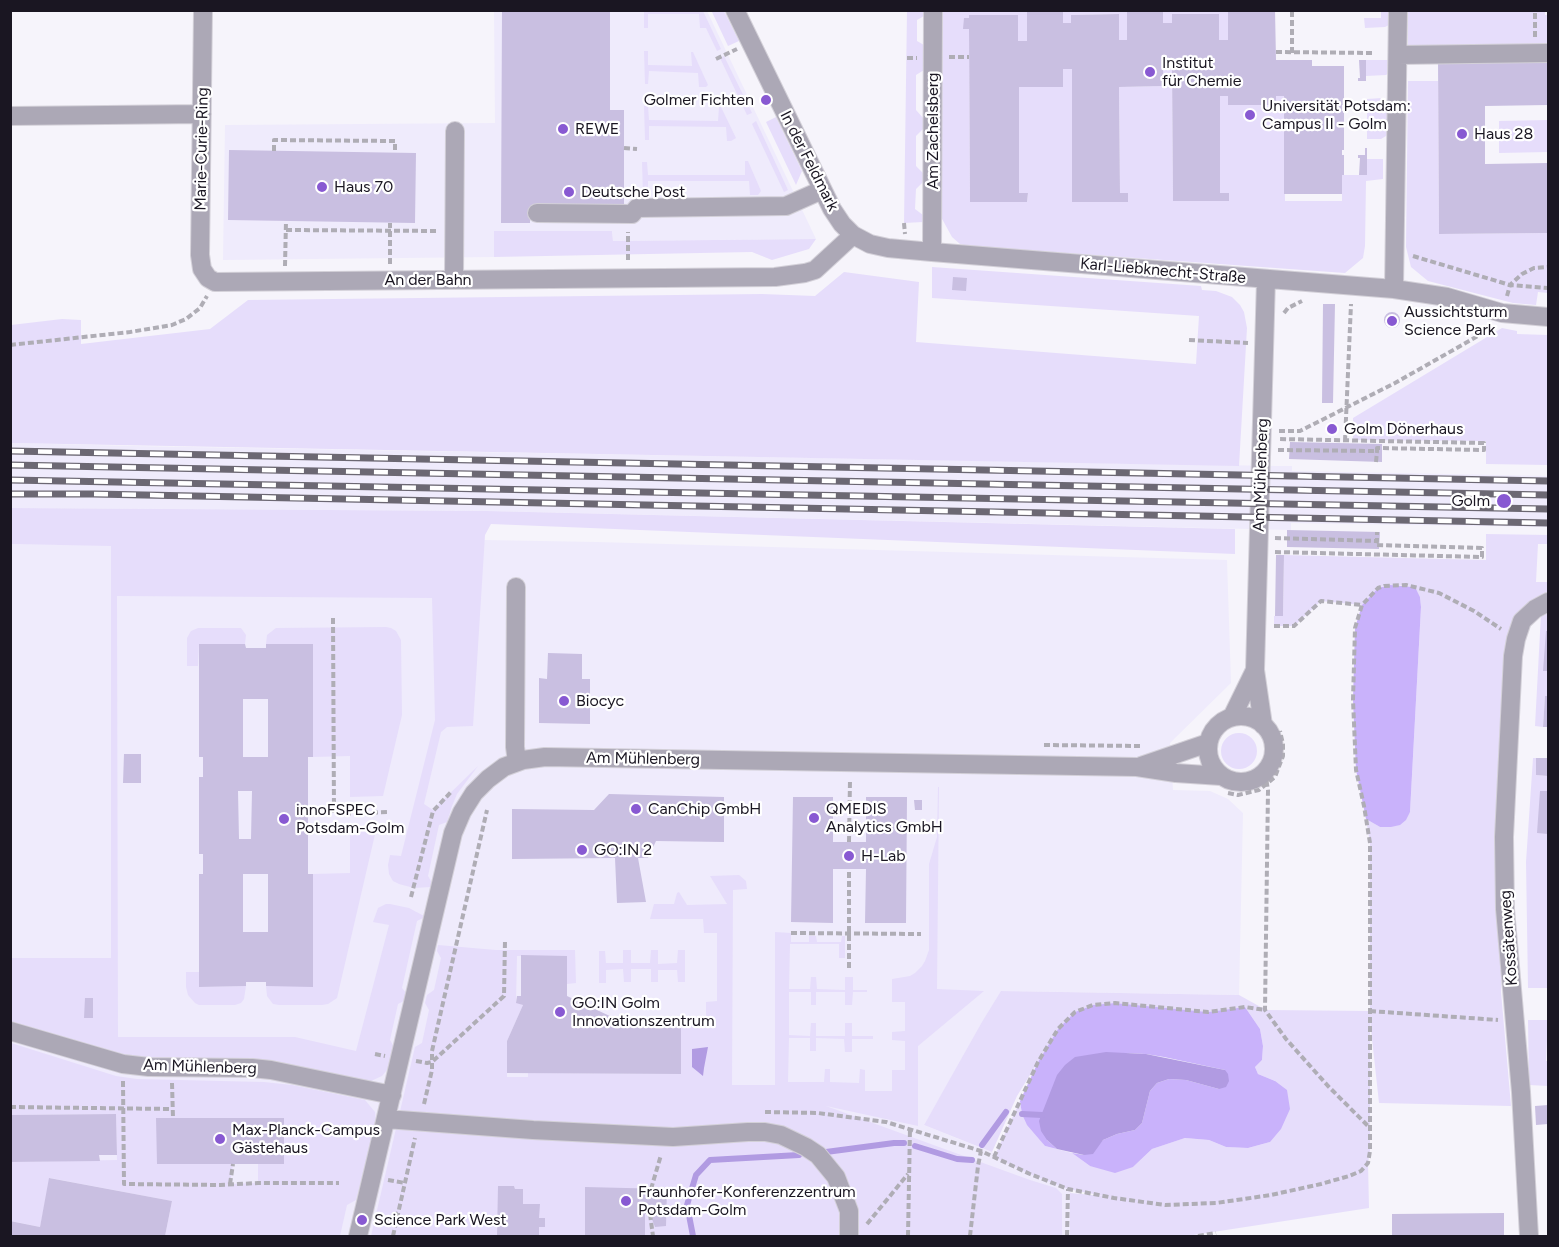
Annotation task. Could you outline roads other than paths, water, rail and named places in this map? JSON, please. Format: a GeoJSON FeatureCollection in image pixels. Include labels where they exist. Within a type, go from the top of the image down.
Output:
{"type":"FeatureCollection","features":[{"type":"Feature","properties":{"kind":"street","name":"Marie-Curie-Ring"},"geometry":{"type":"LineString","coordinates":[[202,10],[200,255],[202,269],[208,278],[215,282]]}},
{"type":"Feature","properties":{"kind":"street","name":"In der Feldmark"},"geometry":{"type":"LineString","coordinates":[[735,10],[822,190],[842,224],[853,235],[870,244],[932,252]]}},
{"type":"Feature","properties":{"kind":"street","name":"Am Zachelsberg"},"geometry":{"type":"LineString","coordinates":[[932,252],[933,10]]}},
{"type":"Feature","properties":{"kind":"street"},"geometry":{"type":"LineString","coordinates":[[1394,289],[1398,10]]}},
{"type":"Feature","properties":{"kind":"street"},"geometry":{"type":"LineString","coordinates":[[1398,55],[1541,53]]}},
{"type":"Feature","properties":{"kind":"street"},"geometry":{"type":"LineString","coordinates":[[10,116],[202,114]]}},
{"type":"Feature","properties":{"kind":"street"},"geometry":{"type":"LineString","coordinates":[[454,280],[455,131]]}},
{"type":"Feature","properties":{"kind":"street"},"geometry":{"type":"LineString","coordinates":[[537,213],[632,214],[637,208],[786,206],[822,190]]}},
{"type":"Feature","properties":{"kind":"street","name":"An der Bahn"},"geometry":{"type":"LineString","coordinates":[[215,282],[775,277],[815,270],[853,235]]}},
{"type":"Feature","properties":{"kind":"street","name":"Karl-Liebknecht-Straße"},"geometry":{"type":"LineString","coordinates":[[932,252],[1394,289],[1447,297],[1502,313],[1548,317]]}},
{"type":"Feature","properties":{"kind":"street","name":"Am Mühlenberg"},"geometry":{"type":"LineString","coordinates":[[365,1232],[386,1119],[453,833],[474,793],[504,768],[517,762],[545,757],[1137,767],[1221,783],[1230,780],[1239,782],[1267,778],[1273,757],[1273,739],[1269,731],[1255,670],[1266,279]]}},
{"type":"Feature","properties":{"kind":"street"},"geometry":{"type":"LineString","coordinates":[[516,587],[515,747],[517,762]]}},
{"type":"Feature","properties":{"kind":"street","name":"Kossätenweg"},"geometry":{"type":"LineString","coordinates":[[1529,1236],[1521,1092],[1505,909],[1504,837],[1513,656],[1516,639],[1522,621],[1535,609],[1548,602]]}},
{"type":"Feature","properties":{"kind":"street","name":"Am Mühlenberg"},"geometry":{"type":"LineString","coordinates":[[1137,767],[1208,743],[1216,727],[1232,717],[1255,670]]}},
{"type":"Feature","properties":{"kind":"street"},"geometry":{"type":"LineString","coordinates":[[1232,717],[1243,716],[1269,723]]}},
{"type":"Feature","properties":{"kind":"street"},"geometry":{"type":"LineString","coordinates":[[1208,743],[1210,761],[1221,783]]}},
{"type":"Feature","properties":{"kind":"street","name":"Am Mühlenberg"},"geometry":{"type":"LineString","coordinates":[[10,1031],[123,1064],[149,1067],[271,1070],[392,1095]]}},
{"type":"Feature","properties":{"kind":"street"},"geometry":{"type":"LineString","coordinates":[[386,1119],[666,1137],[765,1132],[781,1135],[818,1155],[836,1177],[857,1232]]}},
{"type":"Feature","properties":{"kind":"waterway"},"geometry":{"type":"LineString","coordinates":[[982,1145],[1006,1112]]}},
{"type":"Feature","properties":{"kind":"waterway"},"geometry":{"type":"LineString","coordinates":[[1022,1114],[1042,1115]]}},
{"type":"Feature","properties":{"kind":"waterway"},"geometry":{"type":"LineString","coordinates":[[826,1152],[904,1143]]}},
{"type":"Feature","properties":{"kind":"waterway"},"geometry":{"type":"LineString","coordinates":[[915,1146],[957,1159],[972,1160]]}},
{"type":"Feature","properties":{"kind":"waterway"},"geometry":{"type":"LineString","coordinates":[[693,1236],[687,1205],[696,1175],[710,1160],[799,1155]]}},
{"type":"Feature","properties":{"kind":"railway"},"geometry":{"type":"LineString","coordinates":[[10,451],[1548,481]]}},
{"type":"Feature","properties":{"kind":"railway"},"geometry":{"type":"LineString","coordinates":[[10,465],[1548,495]]}},
{"type":"Feature","properties":{"kind":"railway"},"geometry":{"type":"LineString","coordinates":[[10,480],[1548,509]]}},
{"type":"Feature","properties":{"kind":"railway"},"geometry":{"type":"LineString","coordinates":[[10,494],[1548,523]]}},
{"type":"Feature","properties":{"kind":"place","name":"Institut für Chemie"},"geometry":{"type":"Point","coordinates":[1150,72]}},
{"type":"Feature","properties":{"kind":"place","name":"Golmer Fichten"},"geometry":{"type":"Point","coordinates":[766,100]}},
{"type":"Feature","properties":{"kind":"place","name":"Universität Potsdam: Campus II - Golm"},"geometry":{"type":"Point","coordinates":[1250,115]}},
{"type":"Feature","properties":{"kind":"place","name":"REWE"},"geometry":{"type":"Point","coordinates":[563,129]}},
{"type":"Feature","properties":{"kind":"place","name":"Haus 28"},"geometry":{"type":"Point","coordinates":[1462,134]}},
{"type":"Feature","properties":{"kind":"place","name":"Haus 70"},"geometry":{"type":"Point","coordinates":[322,187]}},
{"type":"Feature","properties":{"kind":"place","name":"Deutsche Post"},"geometry":{"type":"Point","coordinates":[569,192]}},
{"type":"Feature","properties":{"kind":"place","name":"Aussichtsturm Science Park"},"geometry":{"type":"Point","coordinates":[1392,321]}},
{"type":"Feature","properties":{"kind":"place","name":"Golm Dönerhaus"},"geometry":{"type":"Point","coordinates":[1332,429]}},
{"type":"Feature","properties":{"kind":"place","name":"Golm"},"geometry":{"type":"Point","coordinates":[1504,501]}},
{"type":"Feature","properties":{"kind":"place","name":"Biocyc"},"geometry":{"type":"Point","coordinates":[564,701]}},
{"type":"Feature","properties":{"kind":"place","name":"CanChip GmbH"},"geometry":{"type":"Point","coordinates":[636,809]}},
{"type":"Feature","properties":{"kind":"place","name":"QMEDIS Analytics GmbH"},"geometry":{"type":"Point","coordinates":[814,818]}},
{"type":"Feature","properties":{"kind":"place","name":"innoFSPEC Potsdam-Golm"},"geometry":{"type":"Point","coordinates":[284,819]}},
{"type":"Feature","properties":{"kind":"place","name":"GO:IN 2"},"geometry":{"type":"Point","coordinates":[582,850]}},
{"type":"Feature","properties":{"kind":"place","name":"H-Lab"},"geometry":{"type":"Point","coordinates":[849,856]}},
{"type":"Feature","properties":{"kind":"place","name":"GO:IN Golm Innovationszentrum"},"geometry":{"type":"Point","coordinates":[560,1012]}},
{"type":"Feature","properties":{"kind":"place","name":"Max-Planck-Campus Gästehaus"},"geometry":{"type":"Point","coordinates":[220,1139]}},
{"type":"Feature","properties":{"kind":"place","name":"Fraunhofer-Konferenzzentrum Potsdam-Golm"},"geometry":{"type":"Point","coordinates":[626,1201]}},
{"type":"Feature","properties":{"kind":"place","name":"Science Park West"},"geometry":{"type":"Point","coordinates":[362,1220]}}]}
